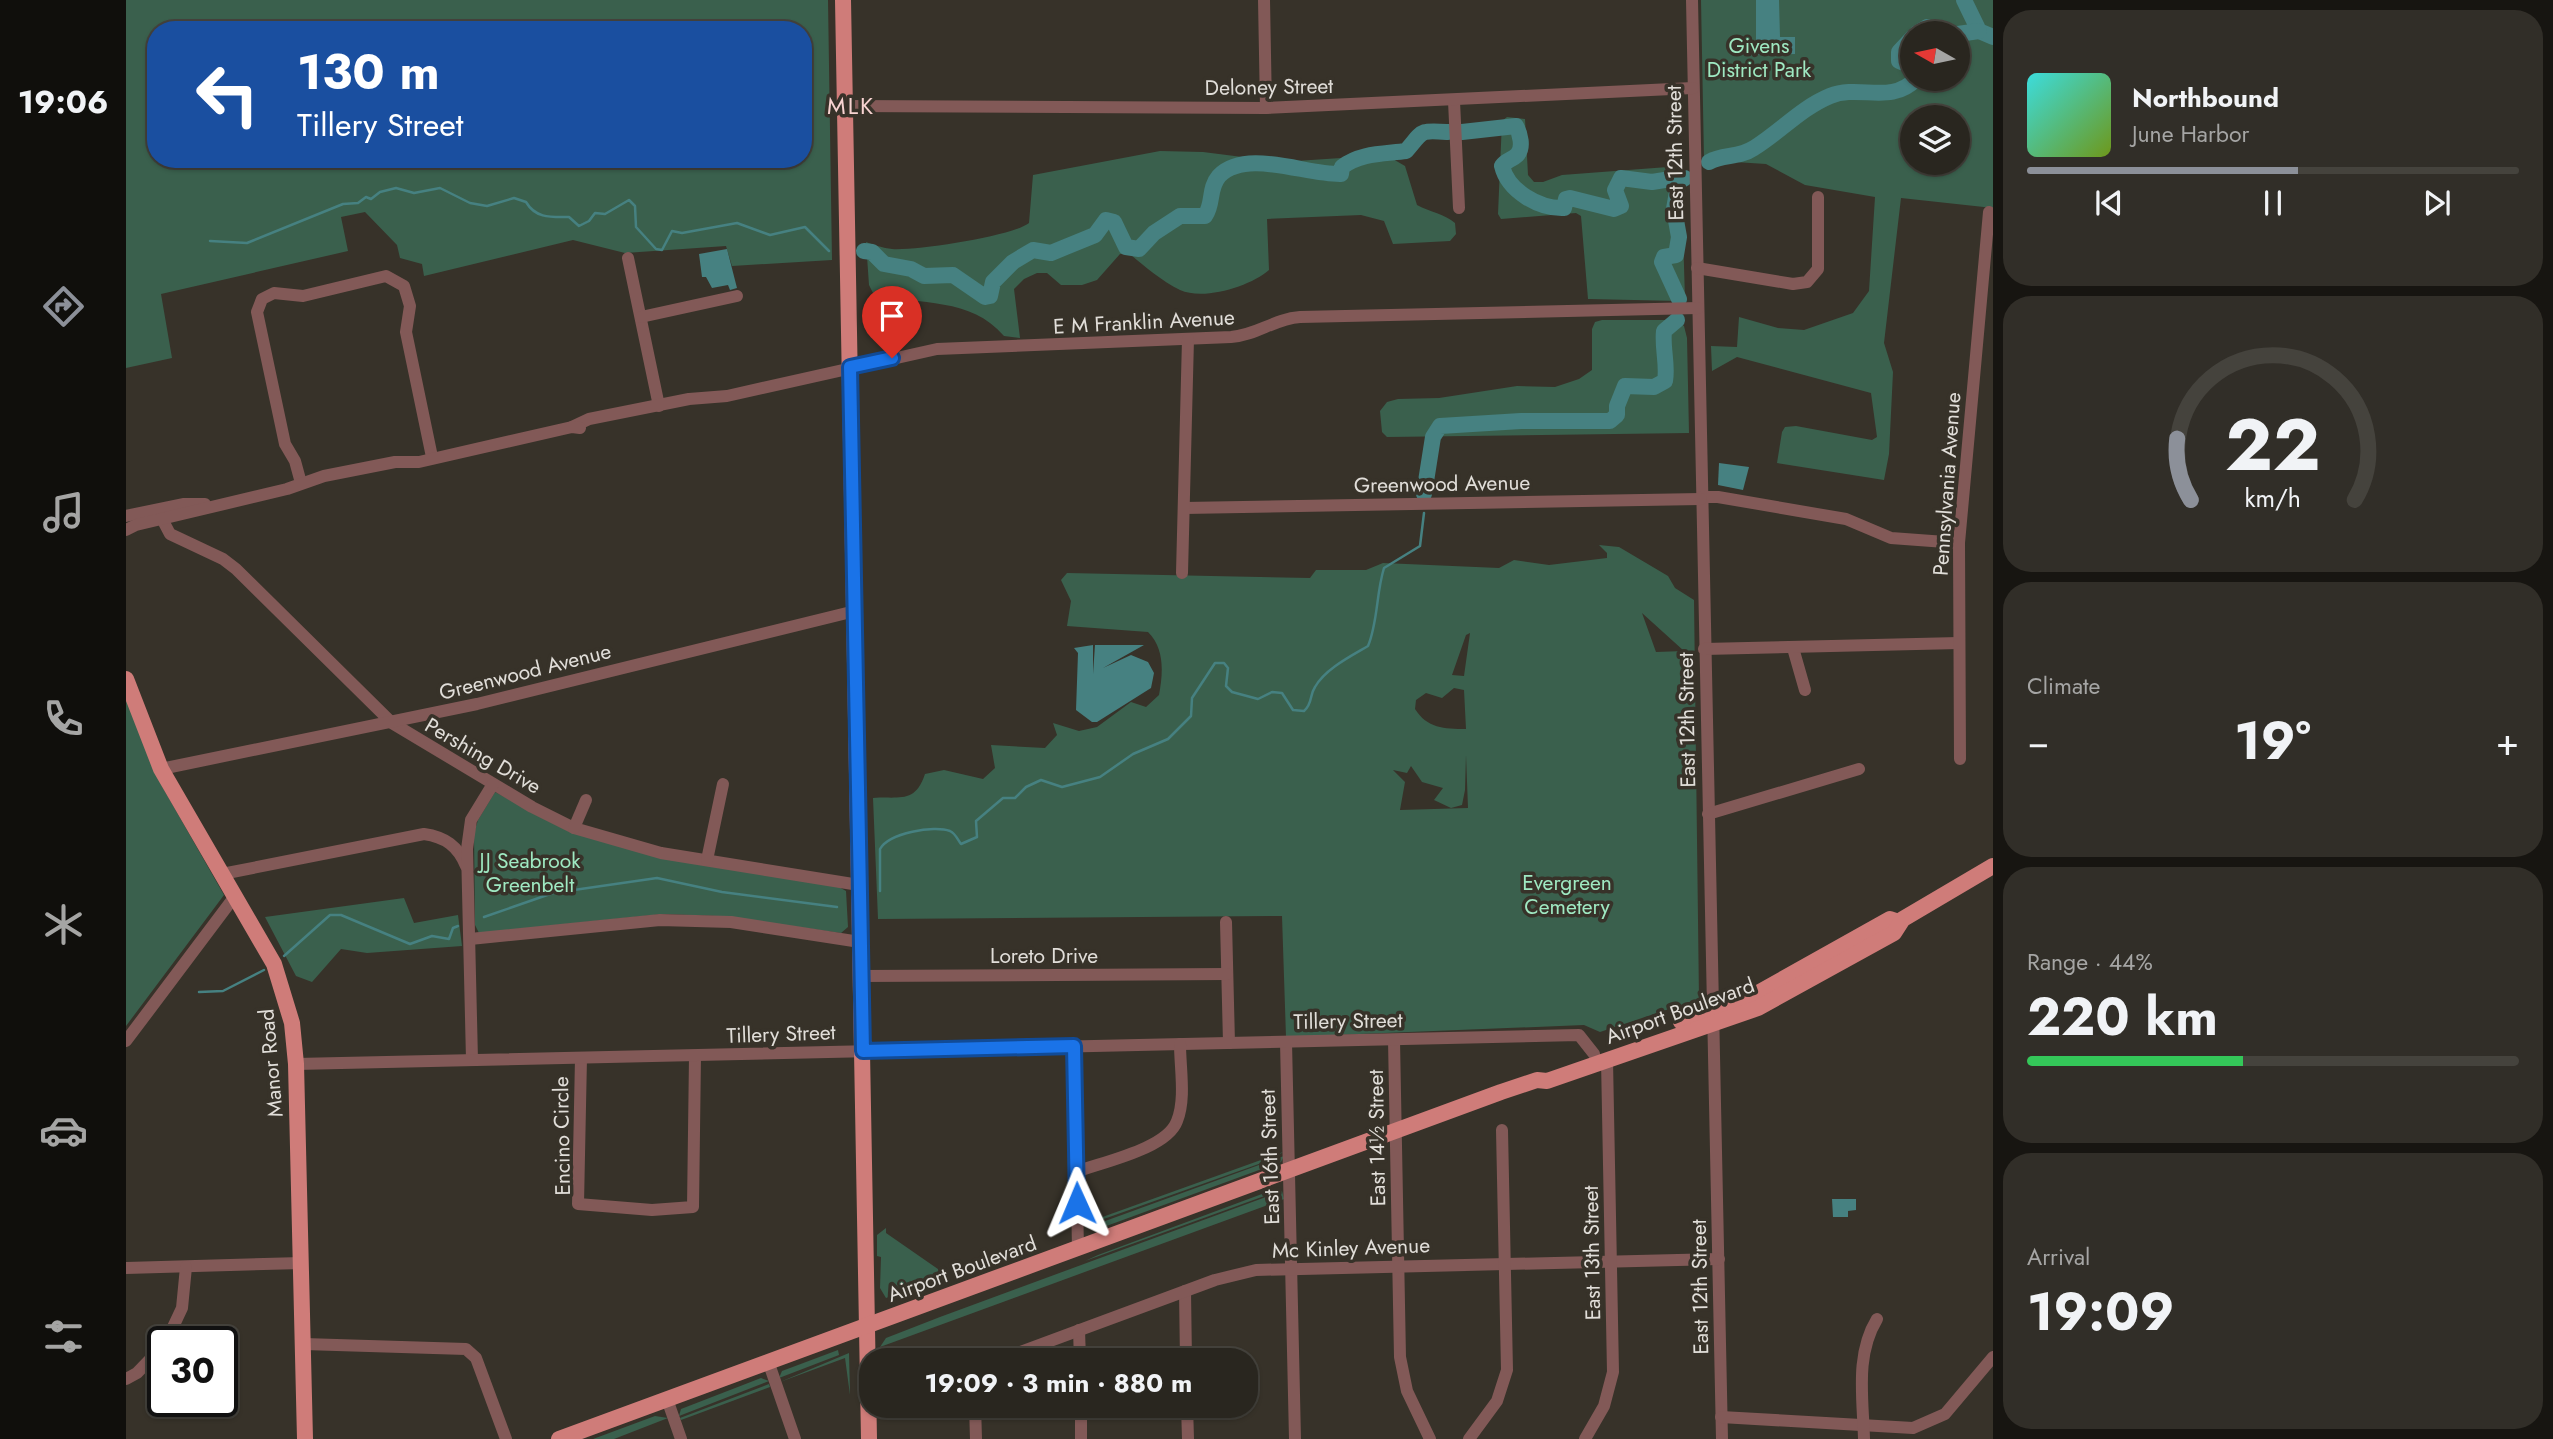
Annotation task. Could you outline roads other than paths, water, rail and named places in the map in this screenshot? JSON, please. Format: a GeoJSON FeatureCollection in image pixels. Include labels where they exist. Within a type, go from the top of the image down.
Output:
{"type":"FeatureCollection","features":[{"type":"Feature","properties":{"kind":"main road"},"geometry":{"type":"LineString","coordinates":[[843,0],[869,1439]]}},
{"type":"Feature","properties":{"kind":"main road","name":"Manor Road"},"geometry":{"type":"LineString","coordinates":[[126,679],[161,769],[235,895],[281,982],[292,1023],[296,1064],[305,1439]]}},
{"type":"Feature","properties":{"kind":"main road","name":"Airport Boulevard"},"geometry":{"type":"LineString","coordinates":[[564,1438],[1537,1080],[1547,1081],[1601,1057],[1715,1017],[1758,1007],[1894,933],[1899,922],[1993,866]]}},
{"type":"Feature","properties":{"kind":"street"},"geometry":{"type":"LineString","coordinates":[[1264,0],[1266,108]]}},
{"type":"Feature","properties":{"kind":"street","name":"East 12th Street"},"geometry":{"type":"LineString","coordinates":[[1692,0],[1722,1439]]}},
{"type":"Feature","properties":{"kind":"street","name":"Deloney Street"},"geometry":{"type":"LineString","coordinates":[[845,106],[1266,108],[1693,88]]}},
{"type":"Feature","properties":{"kind":"street"},"geometry":{"type":"LineString","coordinates":[[1454,100],[1459,208]]}},
{"type":"Feature","properties":{"kind":"street"},"geometry":{"type":"LineString","coordinates":[[1697,268],[1793,284],[1811,279],[1818,262],[1818,197]]}},
{"type":"Feature","properties":{"kind":"street","name":"Pennsylvania Avenue"},"geometry":{"type":"LineString","coordinates":[[1960,759],[1959,543],[1989,212]]}},
{"type":"Feature","properties":{"kind":"street"},"geometry":{"type":"LineString","coordinates":[[628,258],[659,406]]}},
{"type":"Feature","properties":{"kind":"street"},"geometry":{"type":"LineString","coordinates":[[301,483],[295,461],[285,444],[258,305],[274,293],[303,296],[377,277],[393,278],[404,286],[410,300],[405,326],[432,457]]}},
{"type":"Feature","properties":{"kind":"street"},"geometry":{"type":"LineString","coordinates":[[641,317],[737,296]]}},
{"type":"Feature","properties":{"kind":"street","name":"E M Franklin Avenue"},"geometry":{"type":"LineString","coordinates":[[160,515],[406,461],[418,454],[432,457],[572,427],[584,427],[596,419],[740,393],[850,367],[956,347],[1086,346],[1247,336],[1269,323],[1300,317],[1698,308]]}},
{"type":"Feature","properties":{"kind":"street"},"geometry":{"type":"LineString","coordinates":[[1182,573],[1188,339]]}},
{"type":"Feature","properties":{"kind":"street","name":"Greenwood Avenue"},"geometry":{"type":"LineString","coordinates":[[1184,508],[1718,497],[1846,519],[1891,538],[1959,543]]}},
{"type":"Feature","properties":{"kind":"street"},"geometry":{"type":"LineString","coordinates":[[126,516],[160,515]]}},
{"type":"Feature","properties":{"kind":"street"},"geometry":{"type":"LineString","coordinates":[[126,530],[160,515]]}},
{"type":"Feature","properties":{"kind":"street","name":"Pershing Drive"},"geometry":{"type":"LineString","coordinates":[[160,515],[170,534],[223,559],[236,569],[392,723],[493,784],[574,828],[661,853],[859,885]]}},
{"type":"Feature","properties":{"kind":"street","name":"Greenwood Avenue"},"geometry":{"type":"LineString","coordinates":[[161,769],[426,716],[855,611]]}},
{"type":"Feature","properties":{"kind":"street"},"geometry":{"type":"LineString","coordinates":[[1704,649],[1959,643]]}},
{"type":"Feature","properties":{"kind":"street"},"geometry":{"type":"LineString","coordinates":[[1793,648],[1805,691]]}},
{"type":"Feature","properties":{"kind":"street"},"geometry":{"type":"LineString","coordinates":[[414,738],[414,725],[426,716]]}},
{"type":"Feature","properties":{"kind":"street"},"geometry":{"type":"LineString","coordinates":[[1708,814],[1859,769]]}},
{"type":"Feature","properties":{"kind":"street"},"geometry":{"type":"LineString","coordinates":[[707,860],[723,783]]}},
{"type":"Feature","properties":{"kind":"street"},"geometry":{"type":"LineString","coordinates":[[222,874],[415,835],[442,838],[457,834],[471,820],[493,784]]}},
{"type":"Feature","properties":{"kind":"street"},"geometry":{"type":"LineString","coordinates":[[574,828],[586,800]]}},
{"type":"Feature","properties":{"kind":"street"},"geometry":{"type":"LineString","coordinates":[[471,820],[467,869],[471,1060]]}},
{"type":"Feature","properties":{"kind":"street"},"geometry":{"type":"LineString","coordinates":[[442,838],[455,846],[467,869]]}},
{"type":"Feature","properties":{"kind":"street"},"geometry":{"type":"LineString","coordinates":[[126,1041],[235,895]]}},
{"type":"Feature","properties":{"kind":"street"},"geometry":{"type":"LineString","coordinates":[[470,939],[660,920],[731,922],[860,942]]}},
{"type":"Feature","properties":{"kind":"street"},"geometry":{"type":"LineString","coordinates":[[1226,922],[1229,1044]]}},
{"type":"Feature","properties":{"kind":"street","name":"Loreto Drive"},"geometry":{"type":"LineString","coordinates":[[861,976],[1227,974]]}},
{"type":"Feature","properties":{"kind":"street","name":"Tillery Street"},"geometry":{"type":"LineString","coordinates":[[296,1064],[1579,1035],[1601,1057]]}},
{"type":"Feature","properties":{"kind":"street","name":"East 14½ Street"},"geometry":{"type":"LineString","coordinates":[[1394,1040],[1401,1356],[1408,1391],[1430,1439]]}},
{"type":"Feature","properties":{"kind":"street","name":"East 16th Street"},"geometry":{"type":"LineString","coordinates":[[1286,1042],[1295,1439]]}},
{"type":"Feature","properties":{"kind":"street"},"geometry":{"type":"LineString","coordinates":[[1076,1171],[1155,1143],[1173,1129],[1180,1102],[1180,1044]]}},
{"type":"Feature","properties":{"kind":"street"},"geometry":{"type":"LineString","coordinates":[[1074,1046],[1078,1249]]}},
{"type":"Feature","properties":{"kind":"street","name":"Encino Circle"},"geometry":{"type":"LineString","coordinates":[[581,1058],[578,1204],[652,1210],[693,1207],[695,1056]]}},
{"type":"Feature","properties":{"kind":"street","name":"East 13th Street"},"geometry":{"type":"LineString","coordinates":[[1585,1439],[1604,1406],[1614,1372],[1612,1261],[1601,1057]]}},
{"type":"Feature","properties":{"kind":"street"},"geometry":{"type":"LineString","coordinates":[[1469,1439],[1497,1401],[1507,1370],[1502,1130]]}},
{"type":"Feature","properties":{"kind":"street","name":"Mc Kinley Avenue"},"geometry":{"type":"LineString","coordinates":[[1031,1348],[1247,1271],[1399,1265],[1719,1259]]}},
{"type":"Feature","properties":{"kind":"street"},"geometry":{"type":"LineString","coordinates":[[126,1268],[302,1263]]}},
{"type":"Feature","properties":{"kind":"street"},"geometry":{"type":"LineString","coordinates":[[173,1326],[182,1308],[186,1267]]}},
{"type":"Feature","properties":{"kind":"street"},"geometry":{"type":"LineString","coordinates":[[1185,1291],[1186,1348]]}},
{"type":"Feature","properties":{"kind":"street"},"geometry":{"type":"LineString","coordinates":[[1863,1433],[1862,1368],[1869,1331],[1877,1319]]}},
{"type":"Feature","properties":{"kind":"street"},"geometry":{"type":"LineString","coordinates":[[1079,1330],[1080,1348]]}},
{"type":"Feature","properties":{"kind":"street"},"geometry":{"type":"LineString","coordinates":[[304,1344],[466,1349],[476,1359],[506,1439]]}},
{"type":"Feature","properties":{"kind":"street"},"geometry":{"type":"LineString","coordinates":[[1721,1418],[1863,1433],[1913,1428],[1932,1423],[1945,1414],[1993,1357]]}},
{"type":"Feature","properties":{"kind":"street"},"geometry":{"type":"LineString","coordinates":[[126,1379],[137,1373],[147,1362]]}},
{"type":"Feature","properties":{"kind":"street"},"geometry":{"type":"LineString","coordinates":[[768,1362],[795,1439]]}},
{"type":"Feature","properties":{"kind":"street"},"geometry":{"type":"LineString","coordinates":[[667,1399],[681,1439]]}},
{"type":"Feature","properties":{"kind":"street"},"geometry":{"type":"LineString","coordinates":[[975,1418],[976,1439]]}},
{"type":"Feature","properties":{"kind":"street"},"geometry":{"type":"LineString","coordinates":[[1081,1418],[1082,1439]]}},
{"type":"Feature","properties":{"kind":"street"},"geometry":{"type":"LineString","coordinates":[[1187,1418],[1188,1439]]}},
{"type":"Feature","properties":{"kind":"water"},"geometry":{"type":"Polygon","coordinates":[[[1756,0],[1779,0],[1780,37],[1795,37],[1795,54],[1756,55],[1756,0]]]}},
{"type":"Feature","properties":{"kind":"water"},"geometry":{"type":"Polygon","coordinates":[[[727,249],[737,288],[730,290],[728,285],[712,288],[706,277],[702,277],[699,254],[727,249]]]}},
{"type":"Feature","properties":{"kind":"water"},"geometry":{"type":"Polygon","coordinates":[[[1719,463],[1749,467],[1743,490],[1718,485],[1719,463]]]}},
{"type":"Feature","properties":{"kind":"water"},"geometry":{"type":"Polygon","coordinates":[[[1093,645],[1093,674],[1095,645],[1144,645],[1103,668],[1131,655],[1148,662],[1154,673],[1151,688],[1097,722],[1092,722],[1076,710],[1078,653],[1074,648],[1093,645]]]}},
{"type":"Feature","properties":{"kind":"water"},"geometry":{"type":"Polygon","coordinates":[[[1832,1199],[1856,1199],[1856,1210],[1848,1211],[1848,1217],[1833,1217],[1832,1199]]]}},
{"type":"Feature","properties":{"kind":"waterway"},"geometry":{"type":"LineString","coordinates":[[1964,0],[1979,31],[1993,37]]}},
{"type":"Feature","properties":{"kind":"waterway"},"geometry":{"type":"LineString","coordinates":[[1970,32],[1979,31]]}},
{"type":"Feature","properties":{"kind":"waterway"},"geometry":{"type":"LineString","coordinates":[[1900,51],[1900,61]]}},
{"type":"Feature","properties":{"kind":"waterway"},"geometry":{"type":"LineString","coordinates":[[1709,162],[1748,151],[1830,96],[1853,92],[1886,93],[1900,89]]}},
{"type":"Feature","properties":{"kind":"waterway"},"geometry":{"type":"LineString","coordinates":[[1462,132],[1516,126],[1521,140],[1520,148],[1515,157],[1502,166],[1505,175],[1526,197],[1554,208],[1564,208],[1566,199],[1570,198],[1614,209],[1621,206],[1615,190],[1621,178],[1652,182],[1677,178],[1679,181]]}},
{"type":"Feature","properties":{"kind":"waterway"},"geometry":{"type":"LineString","coordinates":[[864,251],[872,252],[884,264],[911,269],[924,276],[953,275],[985,297],[990,296],[993,282],[1013,262],[1033,250],[1051,253],[1095,235],[1106,220],[1114,222],[1126,247],[1139,249],[1154,233],[1180,216],[1205,216],[1216,181],[1231,168],[1260,163],[1341,174],[1342,167],[1356,159],[1406,151],[1423,133],[1448,132]]}},
{"type":"Feature","properties":{"kind":"waterway"},"geometry":{"type":"LineString","coordinates":[[1679,299],[1662,262],[1664,257],[1676,255],[1679,237],[1674,209],[1679,181],[1685,178]]}},
{"type":"Feature","properties":{"kind":"waterway"},"geometry":{"type":"LineString","coordinates":[[210,241],[247,243],[343,204],[358,203],[366,197],[371,199],[380,192],[396,188],[414,193],[440,188],[470,203],[487,206],[514,198],[526,202],[535,212],[551,217],[569,217],[579,226],[589,221],[595,213],[605,214],[629,200],[635,206],[636,227],[656,249],[662,250],[672,231],[682,233],[737,223],[770,235],[805,227],[829,251]]}},
{"type":"Feature","properties":{"kind":"waterway"},"geometry":{"type":"LineString","coordinates":[[1424,494],[1433,437],[1440,426],[1521,421],[1610,421],[1617,415],[1617,406],[1625,386],[1654,387],[1665,381],[1664,331],[1677,320]]}},
{"type":"Feature","properties":{"kind":"waterway"},"geometry":{"type":"LineString","coordinates":[[880,891],[880,849],[885,843],[912,832],[943,829],[955,835],[961,844],[977,837],[976,821],[1003,798],[1015,798],[1026,787],[1041,780],[1062,787],[1100,777],[1133,754],[1168,739],[1191,716],[1192,698],[1215,663],[1224,663],[1228,668],[1226,686],[1232,692],[1258,699],[1272,692],[1282,693],[1293,710],[1304,711],[1319,680],[1368,646],[1384,568],[1420,546],[1424,513]]}},
{"type":"Feature","properties":{"kind":"waterway"},"geometry":{"type":"LineString","coordinates":[[484,917],[553,893],[657,878],[722,892],[837,907]]}},
{"type":"Feature","properties":{"kind":"waterway"},"geometry":{"type":"LineString","coordinates":[[284,956],[330,915],[341,915],[410,944],[432,936],[449,939],[453,928],[458,926]]}},
{"type":"Feature","properties":{"kind":"waterway"},"geometry":{"type":"LineString","coordinates":[[199,992],[223,991],[264,970]]}},
{"type":"Feature","properties":{"kind":"district","name":"MLK"},"geometry":{"type":"Point","coordinates":[851,106]}},
{"type":"Feature","properties":{"kind":"park label","name":"Givens District Park"},"geometry":{"type":"Point","coordinates":[1759,58]}},
{"type":"Feature","properties":{"kind":"park label","name":"JJ Seabrook Greenbelt"},"geometry":{"type":"Point","coordinates":[530,873]}},
{"type":"Feature","properties":{"kind":"park label","name":"Evergreen Cemetery"},"geometry":{"type":"Point","coordinates":[1567,895]}}]}
